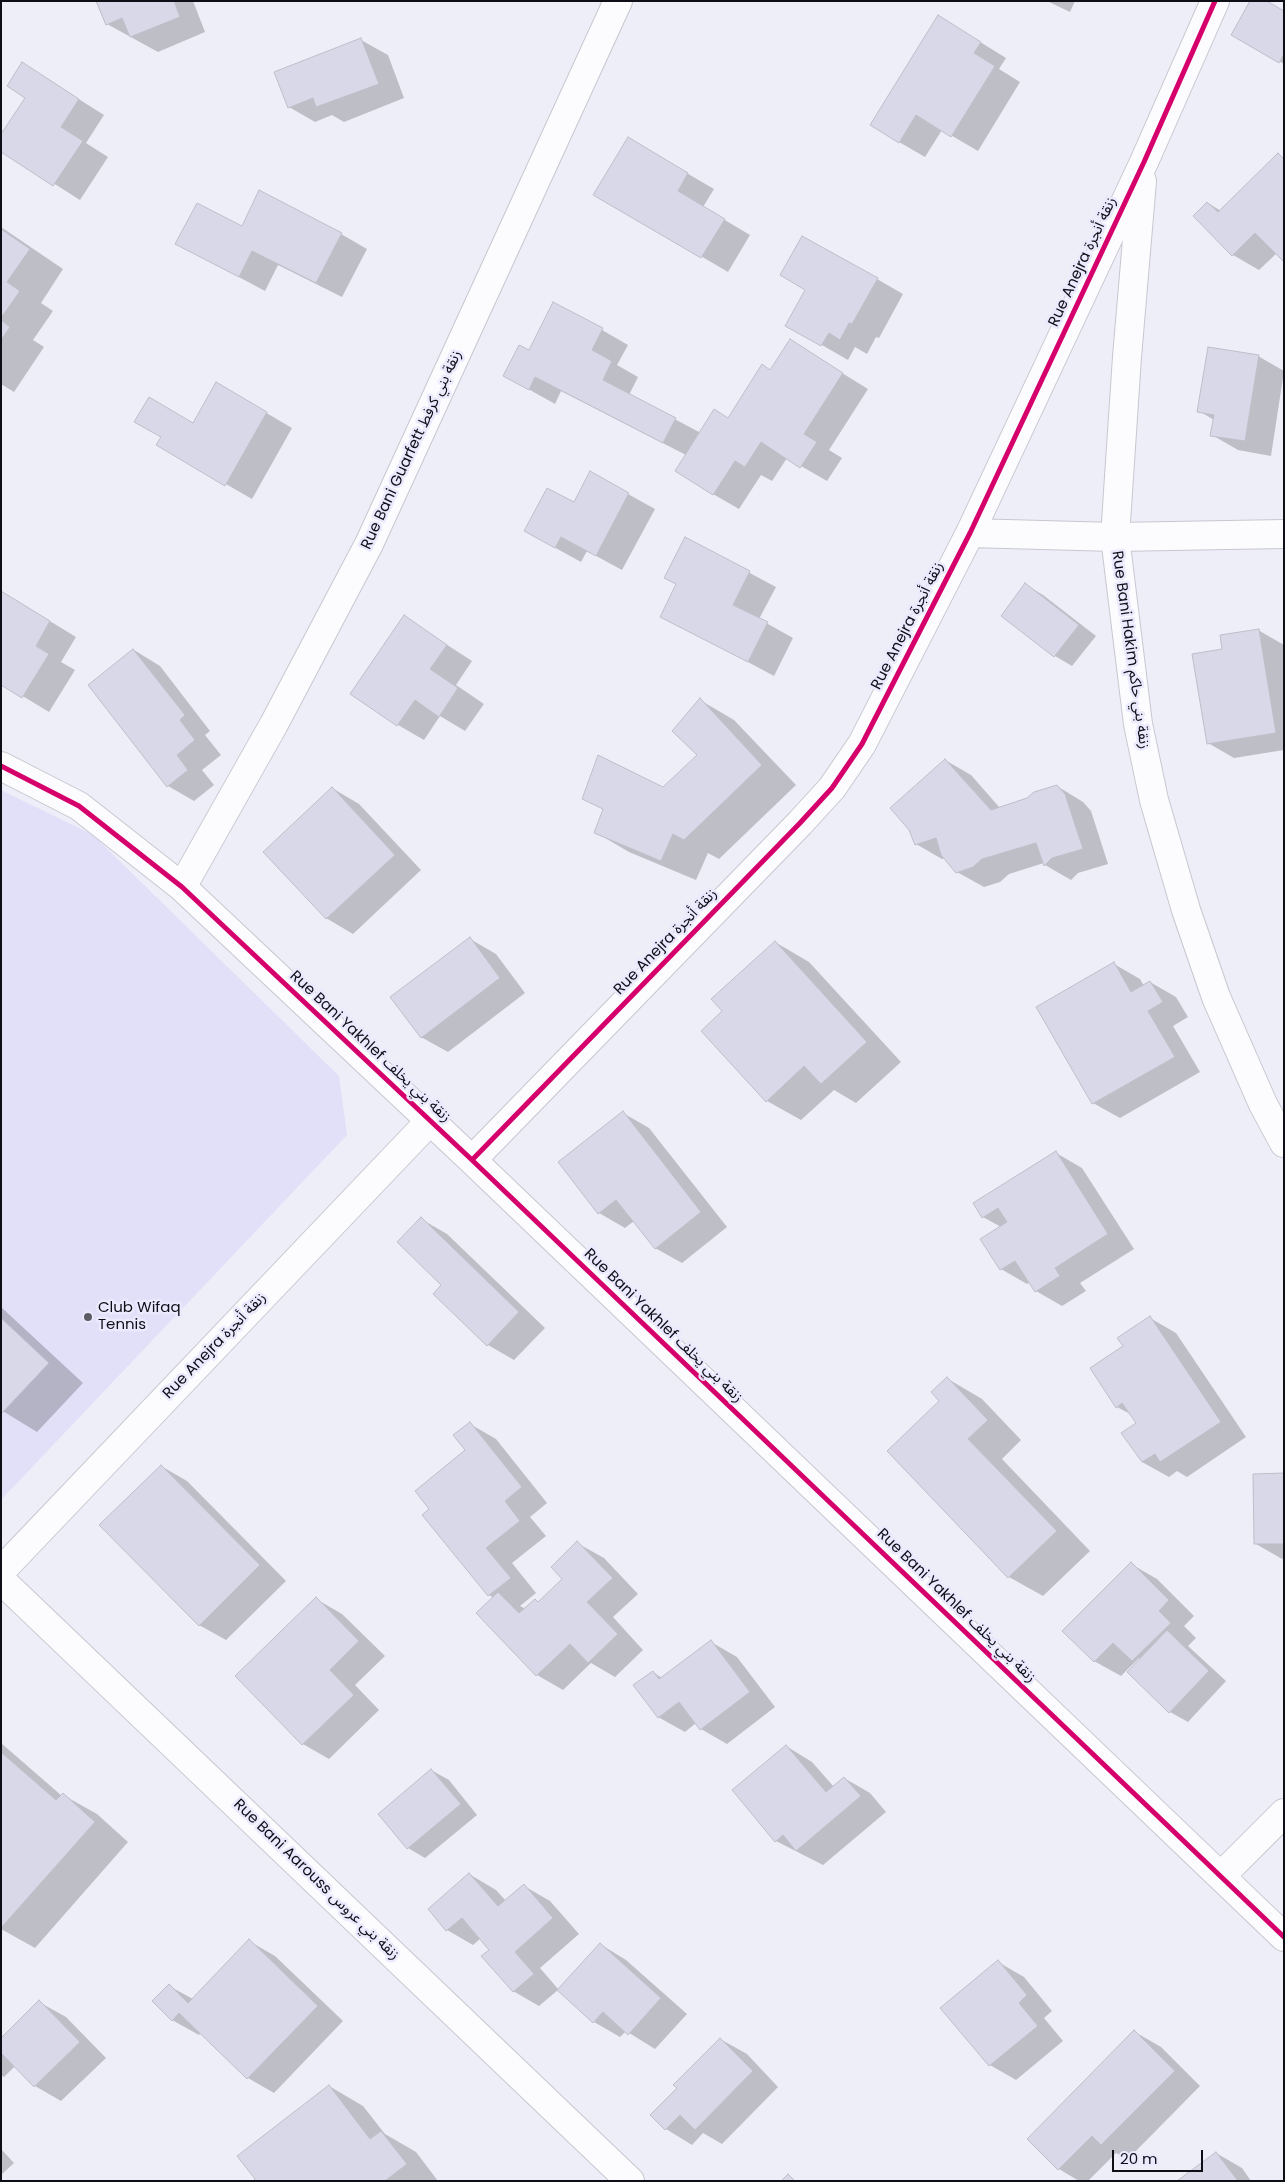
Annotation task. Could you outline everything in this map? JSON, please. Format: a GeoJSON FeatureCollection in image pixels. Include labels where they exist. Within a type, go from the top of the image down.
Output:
{"type":"FeatureCollection","features":[{"type":"Feature","properties":{"kind":"street","name":"Rue Bani Guarfett زنقة بني كرفط"},"geometry":{"type":"LineString","coordinates":[[182,887],[274,724],[369,544],[618,1]]}},
{"type":"Feature","properties":{"kind":"street","name":"Rue Anejra زنقة أنجرة"},"geometry":{"type":"LineString","coordinates":[[472,1160],[793,830],[832,788],[862,744],[970,533],[1144,162],[1216,1]]}},
{"type":"Feature","properties":{"kind":"street","name":"Rue Bani Hakim زنقة بني حاكم"},"geometry":{"type":"LineString","coordinates":[[1144,162],[1127,357],[1115,537],[1138,724],[1154,800],[1186,910],[1216,997],[1263,1104],[1284,1144]]}},
{"type":"Feature","properties":{"kind":"street"},"geometry":{"type":"LineString","coordinates":[[970,533],[1115,537],[1284,534]]}},
{"type":"Feature","properties":{"kind":"street","name":"Rue Bani Yakhlef زنقة بني يخلف"},"geometry":{"type":"LineString","coordinates":[[1,766],[79,806],[182,887],[429,1122],[472,1160],[1284,1937]]}},
{"type":"Feature","properties":{"kind":"street","name":"Rue Anejra زنقة أنجرة"},"geometry":{"type":"LineString","coordinates":[[1,1571],[429,1122]]}},
{"type":"Feature","properties":{"kind":"street","name":"Rue Bani Aarouss زنقة بني عروس"},"geometry":{"type":"LineString","coordinates":[[1,1580],[630,2181]]}},
{"type":"Feature","properties":{"kind":"street"},"geometry":{"type":"LineString","coordinates":[[1221,1876],[1284,1813]]}},
{"type":"Feature","properties":{"kind":"shaded area","name":"Club Wifaq Tennis"},"geometry":{"type":"Polygon","coordinates":[[[1,790],[93,835],[339,1076],[347,1135],[1,1500],[1,790]]]}},
{"type":"Feature","properties":{"kind":"building"},"geometry":{"type":"Polygon","coordinates":[[[96,1],[174,1],[180,17],[130,37],[122,18],[106,25],[96,1]]]}},
{"type":"Feature","properties":{"kind":"building"},"geometry":{"type":"Polygon","coordinates":[[[1250,1],[1267,1],[1284,11],[1284,54],[1279,63],[1231,35],[1250,1]]]}},
{"type":"Feature","properties":{"kind":"building"},"geometry":{"type":"Polygon","coordinates":[[[938,15],[981,42],[974,53],[995,66],[951,137],[916,115],[899,143],[870,125],[938,15]]]}},
{"type":"Feature","properties":{"kind":"building"},"geometry":{"type":"Polygon","coordinates":[[[361,38],[379,84],[316,107],[313,98],[288,108],[274,72],[361,38]]]}},
{"type":"Feature","properties":{"kind":"building"},"geometry":{"type":"Polygon","coordinates":[[[22,62],[79,99],[61,127],[83,141],[53,186],[1,152],[1,134],[25,98],[7,86],[22,62]]]}},
{"type":"Feature","properties":{"kind":"building"},"geometry":{"type":"Polygon","coordinates":[[[628,137],[688,173],[678,191],[725,219],[701,258],[593,195],[628,137]]]}},
{"type":"Feature","properties":{"kind":"building"},"geometry":{"type":"Polygon","coordinates":[[[1278,153],[1284,159],[1284,262],[1255,233],[1232,256],[1193,216],[1207,202],[1218,212],[1278,153]]]}},
{"type":"Feature","properties":{"kind":"building"},"geometry":{"type":"Polygon","coordinates":[[[259,190],[342,233],[316,283],[252,251],[239,277],[175,244],[197,203],[242,226],[259,190]]]}},
{"type":"Feature","properties":{"kind":"building"},"geometry":{"type":"Polygon","coordinates":[[[1,229],[30,249],[7,282],[20,291],[1,318],[1,229]]]}},
{"type":"Feature","properties":{"kind":"building"},"geometry":{"type":"Polygon","coordinates":[[[802,236],[878,278],[852,324],[849,323],[840,340],[829,333],[821,346],[785,326],[805,290],[780,275],[802,236]]]}},
{"type":"Feature","properties":{"kind":"building"},"geometry":{"type":"Polygon","coordinates":[[[553,302],[603,328],[592,350],[612,361],[603,380],[676,418],[663,443],[535,377],[529,390],[503,376],[519,345],[529,350],[553,302]]]}},
{"type":"Feature","properties":{"kind":"building"},"geometry":{"type":"Polygon","coordinates":[[[1,320],[10,327],[1,340],[1,320]]]}},
{"type":"Feature","properties":{"kind":"building"},"geometry":{"type":"Polygon","coordinates":[[[790,339],[843,373],[804,434],[817,442],[800,468],[761,442],[745,467],[735,461],[713,495],[675,471],[714,409],[728,418],[762,364],[770,370],[790,339]]]}},
{"type":"Feature","properties":{"kind":"building"},"geometry":{"type":"Polygon","coordinates":[[[1208,347],[1259,355],[1245,441],[1210,436],[1214,415],[1197,412],[1208,347]]]}},
{"type":"Feature","properties":{"kind":"building"},"geometry":{"type":"Polygon","coordinates":[[[216,382],[267,412],[225,486],[156,445],[161,437],[134,422],[149,397],[193,423],[216,382]]]}},
{"type":"Feature","properties":{"kind":"building"},"geometry":{"type":"Polygon","coordinates":[[[590,471],[629,493],[596,556],[561,537],[555,548],[524,531],[547,488],[574,502],[590,471]]]}},
{"type":"Feature","properties":{"kind":"building"},"geometry":{"type":"Polygon","coordinates":[[[685,537],[750,571],[733,605],[768,622],[748,662],[660,617],[676,584],[664,578],[685,537]]]}},
{"type":"Feature","properties":{"kind":"building"},"geometry":{"type":"Polygon","coordinates":[[[1025,583],[1079,625],[1054,657],[1001,616],[1025,583]]]}},
{"type":"Feature","properties":{"kind":"building"},"geometry":{"type":"Polygon","coordinates":[[[1,591],[50,621],[36,646],[49,654],[22,698],[1,685],[1,591]]]}},
{"type":"Feature","properties":{"kind":"building"},"geometry":{"type":"Polygon","coordinates":[[[404,615],[447,645],[430,669],[458,688],[439,717],[415,700],[397,726],[350,694],[404,615]]]}},
{"type":"Feature","properties":{"kind":"building"},"geometry":{"type":"Polygon","coordinates":[[[1259,629],[1276,733],[1207,744],[1192,654],[1222,649],[1220,635],[1259,629]]]}},
{"type":"Feature","properties":{"kind":"building"},"geometry":{"type":"Polygon","coordinates":[[[133,649],[185,715],[180,720],[195,740],[177,755],[188,770],[167,787],[88,685],[133,649]]]}},
{"type":"Feature","properties":{"kind":"building"},"geometry":{"type":"Polygon","coordinates":[[[700,698],[762,765],[684,840],[673,834],[661,861],[594,833],[603,809],[582,799],[598,755],[663,787],[697,755],[672,731],[700,698]]]}},
{"type":"Feature","properties":{"kind":"building"},"geometry":{"type":"Polygon","coordinates":[[[945,759],[991,810],[1027,798],[1034,792],[1057,785],[1065,794],[1083,849],[1052,858],[1044,866],[1036,843],[982,859],[973,867],[956,873],[941,855],[936,838],[915,845],[909,830],[890,808],[945,759]]]}},
{"type":"Feature","properties":{"kind":"building"},"geometry":{"type":"Polygon","coordinates":[[[332,787],[395,855],[326,919],[263,852],[332,787]]]}},
{"type":"Feature","properties":{"kind":"building"},"geometry":{"type":"Polygon","coordinates":[[[470,937],[500,978],[421,1038],[390,997],[470,937]]]}},
{"type":"Feature","properties":{"kind":"building"},"geometry":{"type":"Polygon","coordinates":[[[775,941],[867,1042],[821,1084],[804,1066],[766,1102],[701,1031],[722,1011],[711,999],[775,941]]]}},
{"type":"Feature","properties":{"kind":"building"},"geometry":{"type":"Polygon","coordinates":[[[1114,962],[1131,992],[1150,981],[1163,1002],[1148,1011],[1175,1057],[1092,1104],[1036,1007],[1114,962]]]}},
{"type":"Feature","properties":{"kind":"building"},"geometry":{"type":"Polygon","coordinates":[[[623,1111],[701,1212],[655,1249],[616,1200],[598,1214],[558,1162],[623,1111]]]}},
{"type":"Feature","properties":{"kind":"building"},"geometry":{"type":"Polygon","coordinates":[[[1056,1151],[1108,1234],[1055,1268],[1060,1276],[1035,1292],[1015,1261],[1000,1270],[980,1239],[1007,1222],[998,1208],[982,1218],[973,1203],[1056,1151]]]}},
{"type":"Feature","properties":{"kind":"building"},"geometry":{"type":"Polygon","coordinates":[[[421,1217],[519,1312],[487,1346],[433,1294],[441,1285],[397,1242],[421,1217]]]}},
{"type":"Feature","properties":{"kind":"building"},"geometry":{"type":"Polygon","coordinates":[[[1150,1316],[1221,1422],[1160,1462],[1155,1454],[1142,1462],[1121,1433],[1136,1423],[1122,1403],[1116,1408],[1090,1368],[1123,1346],[1117,1338],[1150,1316]]]}},
{"type":"Feature","properties":{"kind":"building"},"geometry":{"type":"Polygon","coordinates":[[[1,1318],[49,1363],[2,1413],[1,1412],[1,1318]]]}},
{"type":"Feature","properties":{"kind":"building"},"geometry":{"type":"Polygon","coordinates":[[[947,1377],[988,1420],[968,1439],[1057,1531],[1008,1578],[887,1451],[939,1401],[931,1392],[947,1377]]]}},
{"type":"Feature","properties":{"kind":"building"},"geometry":{"type":"Polygon","coordinates":[[[470,1422],[522,1487],[505,1501],[520,1521],[486,1548],[511,1578],[488,1596],[422,1515],[429,1509],[415,1491],[465,1450],[453,1435],[470,1422]]]}},
{"type":"Feature","properties":{"kind":"building"},"geometry":{"type":"Polygon","coordinates":[[[161,1465],[260,1565],[199,1626],[99,1525],[161,1465]]]}},
{"type":"Feature","properties":{"kind":"building"},"geometry":{"type":"Polygon","coordinates":[[[1284,1473],[1284,1544],[1254,1544],[1253,1474],[1284,1473]]]}},
{"type":"Feature","properties":{"kind":"building"},"geometry":{"type":"Polygon","coordinates":[[[577,1541],[613,1578],[587,1602],[618,1634],[588,1663],[570,1644],[536,1676],[476,1613],[498,1592],[519,1613],[535,1599],[538,1602],[562,1579],[551,1567],[577,1541]]]}},
{"type":"Feature","properties":{"kind":"building"},"geometry":{"type":"Polygon","coordinates":[[[1131,1562],[1169,1600],[1159,1611],[1171,1623],[1132,1661],[1113,1643],[1094,1662],[1062,1631],[1131,1562]]]}},
{"type":"Feature","properties":{"kind":"building"},"geometry":{"type":"Polygon","coordinates":[[[316,1597],[359,1641],[330,1670],[354,1695],[302,1745],[235,1676],[316,1597]]]}},
{"type":"Feature","properties":{"kind":"building"},"geometry":{"type":"Polygon","coordinates":[[[1167,1630],[1209,1671],[1169,1713],[1127,1672],[1167,1630]]]}},
{"type":"Feature","properties":{"kind":"building"},"geometry":{"type":"Polygon","coordinates":[[[711,1640],[750,1692],[700,1730],[679,1702],[658,1718],[633,1685],[653,1671],[659,1679],[711,1640]]]}},
{"type":"Feature","properties":{"kind":"building"},"geometry":{"type":"Polygon","coordinates":[[[786,1745],[826,1792],[844,1777],[861,1796],[796,1851],[783,1835],[775,1842],[732,1790],[786,1745]]]}},
{"type":"Feature","properties":{"kind":"building"},"geometry":{"type":"Polygon","coordinates":[[[1,1752],[56,1800],[63,1793],[95,1822],[1,1928],[1,1752]]]}},
{"type":"Feature","properties":{"kind":"building"},"geometry":{"type":"Polygon","coordinates":[[[431,1769],[461,1804],[407,1849],[378,1814],[431,1769]]]}},
{"type":"Feature","properties":{"kind":"building"},"geometry":{"type":"Polygon","coordinates":[[[469,1873],[498,1906],[524,1884],[553,1918],[515,1952],[534,1974],[513,1992],[481,1956],[489,1950],[462,1918],[446,1931],[428,1909],[469,1873]]]}},
{"type":"Feature","properties":{"kind":"building"},"geometry":{"type":"Polygon","coordinates":[[[249,1939],[318,2006],[247,2079],[179,2013],[172,2021],[152,2001],[169,1984],[188,2003],[249,1939]]]}},
{"type":"Feature","properties":{"kind":"building"},"geometry":{"type":"Polygon","coordinates":[[[600,1943],[661,1998],[628,2035],[603,2012],[593,2023],[557,1990],[600,1943]]]}},
{"type":"Feature","properties":{"kind":"building"},"geometry":{"type":"Polygon","coordinates":[[[998,1960],[1027,1995],[1019,2003],[1038,2026],[989,2066],[940,2008],[998,1960]]]}},
{"type":"Feature","properties":{"kind":"building"},"geometry":{"type":"Polygon","coordinates":[[[39,2000],[80,2042],[34,2087],[1,2053],[1,2038],[39,2000]]]}},
{"type":"Feature","properties":{"kind":"building"},"geometry":{"type":"Polygon","coordinates":[[[1134,2030],[1175,2071],[1101,2145],[1092,2136],[1058,2170],[1027,2139],[1134,2030]]]}},
{"type":"Feature","properties":{"kind":"building"},"geometry":{"type":"Polygon","coordinates":[[[720,2038],[753,2071],[695,2130],[680,2115],[665,2130],[650,2115],[677,2088],[673,2085],[720,2038]]]}},
{"type":"Feature","properties":{"kind":"building"},"geometry":{"type":"Polygon","coordinates":[[[329,2085],[370,2139],[381,2131],[407,2164],[385,2181],[253,2181],[255,2179],[237,2156],[329,2085]]]}},
{"type":"Feature","properties":{"kind":"building"},"geometry":{"type":"Polygon","coordinates":[[[1216,2152],[1238,2181],[1177,2181],[1216,2152]]]}},
{"type":"Feature","properties":{"kind":"building"},"geometry":{"type":"Polygon","coordinates":[[[788,2174],[795,2181],[781,2181],[788,2174]]]}},
{"type":"Feature","properties":{"kind":"cycle path"},"geometry":{"type":"LineString","coordinates":[[472,1160],[800,823],[832,788],[862,744],[970,533],[1144,162],[1215,1]]}},
{"type":"Feature","properties":{"kind":"cycle path"},"geometry":{"type":"LineString","coordinates":[[1,766],[79,806],[182,887],[472,1160],[1284,1937]]}},
{"type":"Feature","properties":{"kind":"place","name":"Club Wifaq Tennis"},"geometry":{"type":"Point","coordinates":[88,1317]}}]}
